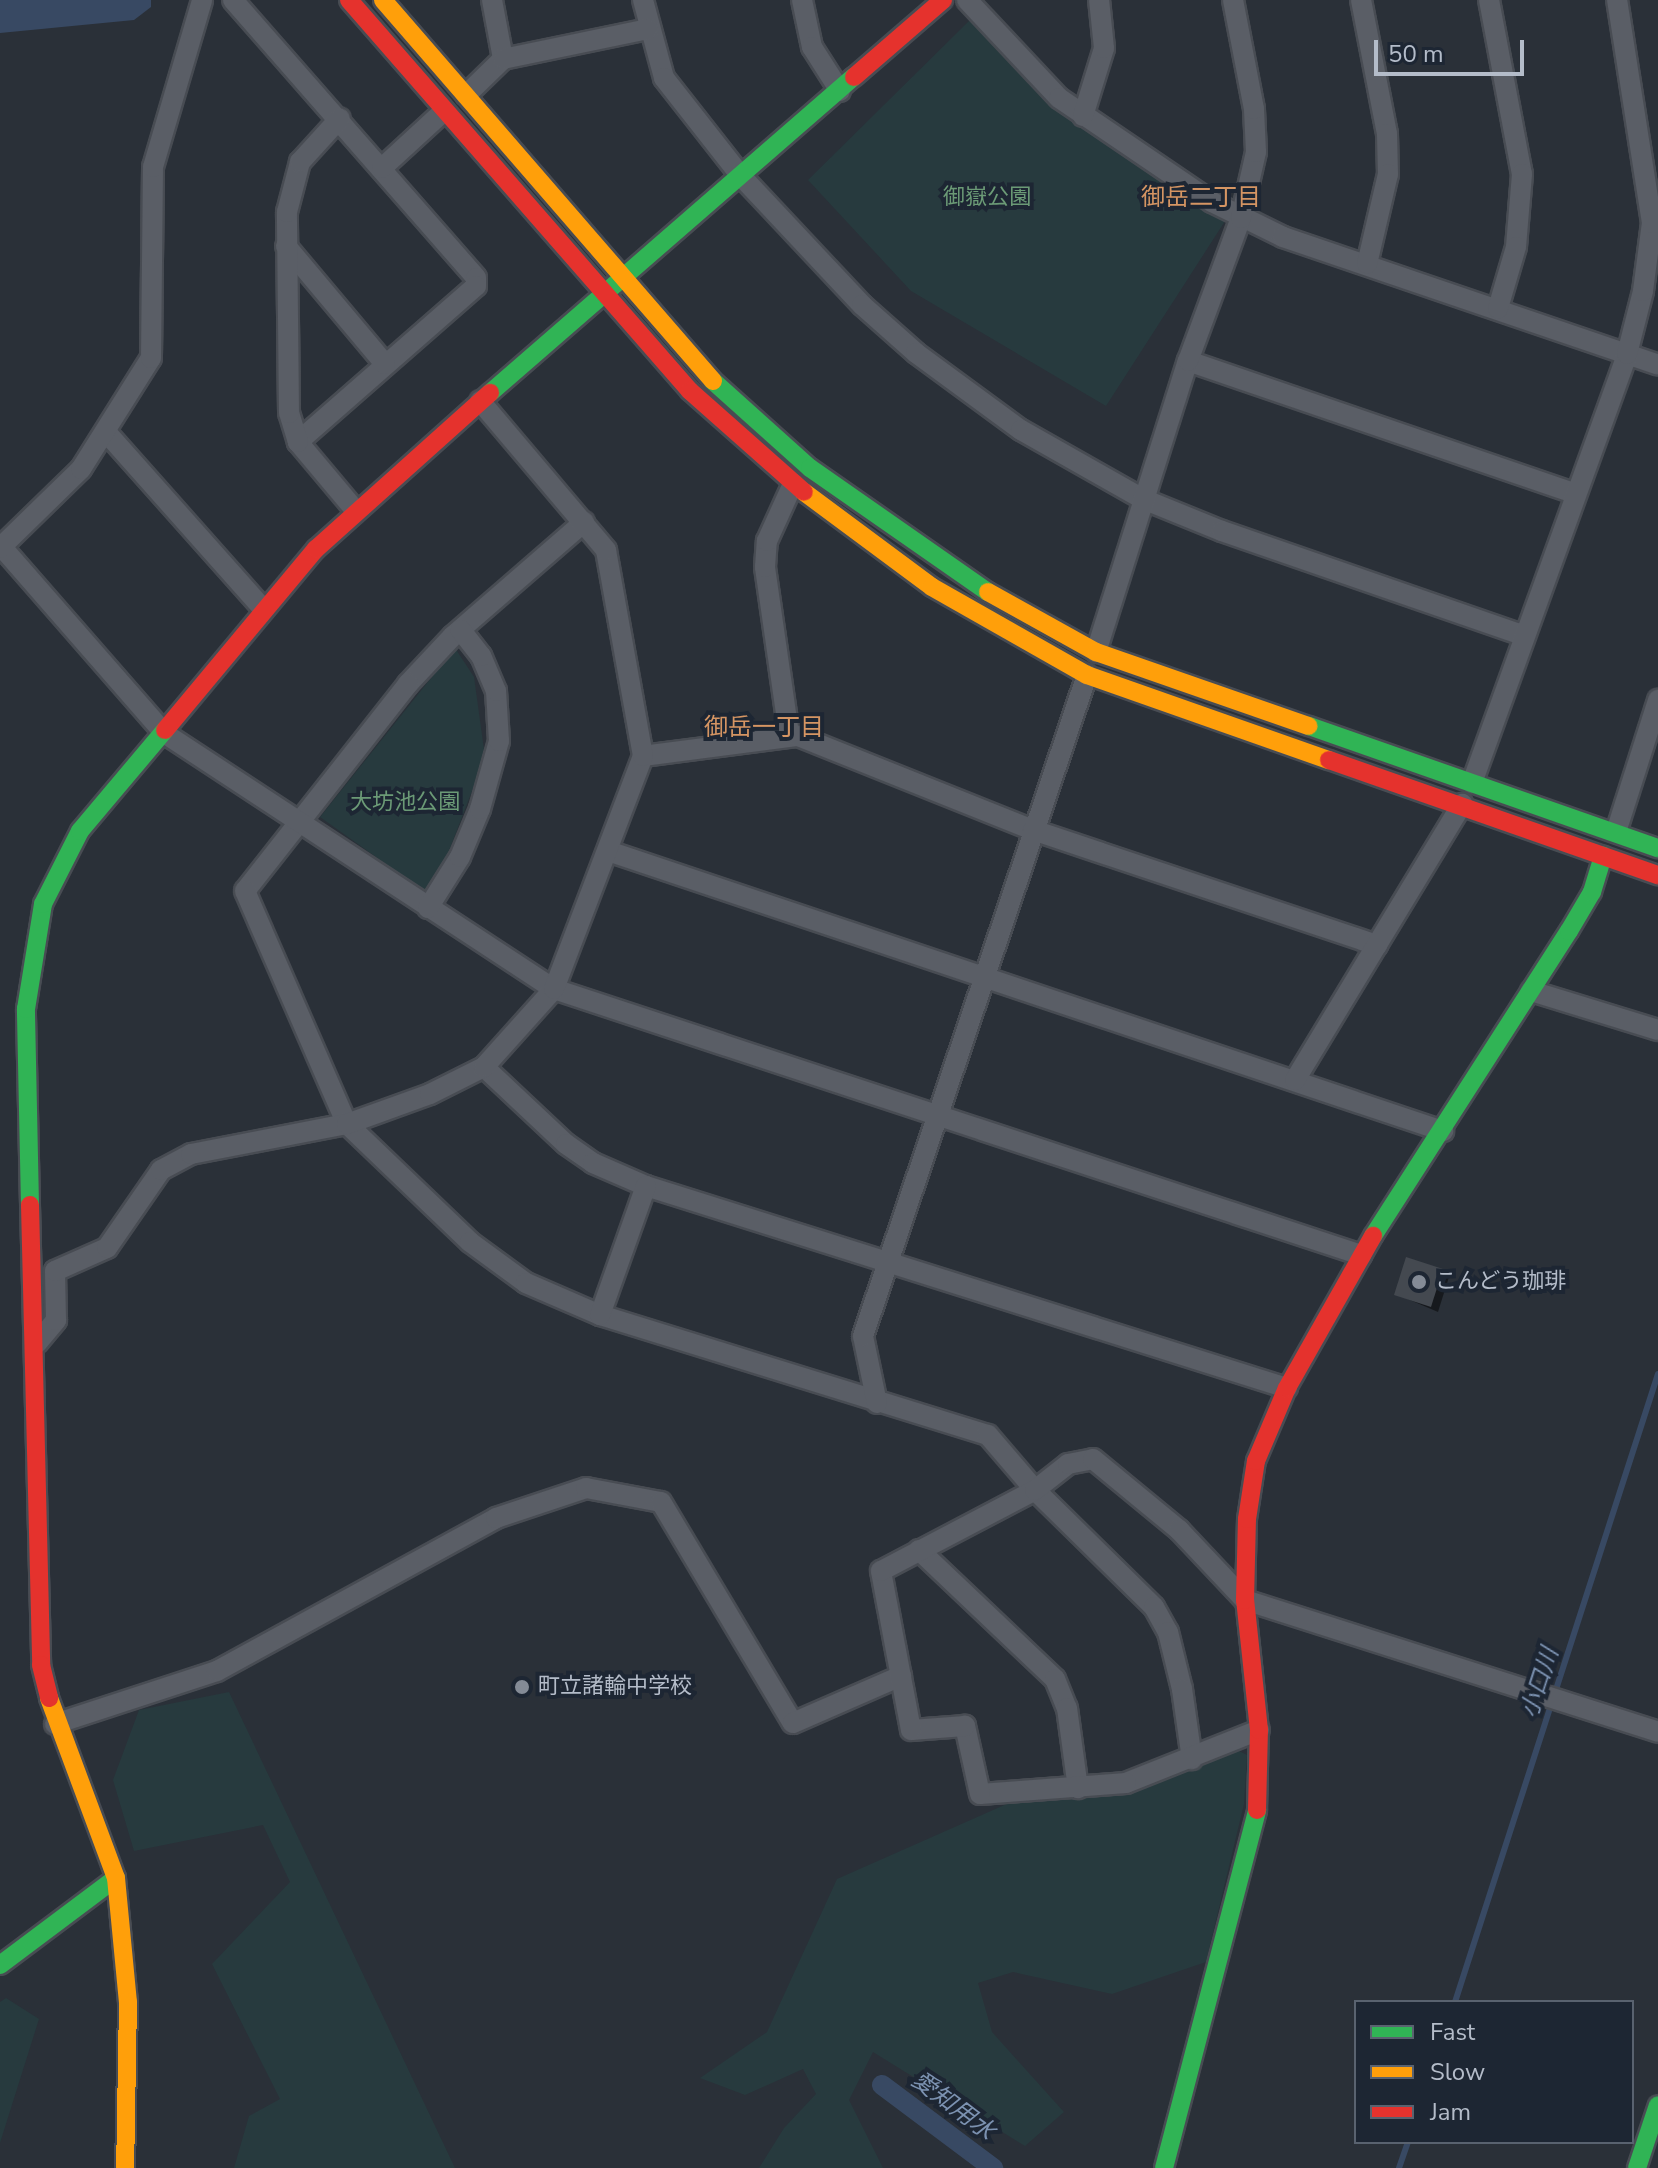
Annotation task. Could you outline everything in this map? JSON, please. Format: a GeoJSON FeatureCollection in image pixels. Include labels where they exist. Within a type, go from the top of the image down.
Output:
{"type":"FeatureCollection","features":[{"type":"Feature","properties":{"kind":"street"},"geometry":{"type":"LineString","coordinates":[[202,0],[153,167],[151,358],[81,469],[1,547],[164,733],[554,989],[1361,1255]]}},
{"type":"Feature","properties":{"kind":"street"},"geometry":{"type":"LineString","coordinates":[[233,0],[340,118],[476,278],[476,286],[298,442]]}},
{"type":"Feature","properties":{"kind":"street"},"geometry":{"type":"LineString","coordinates":[[349,0],[600,294],[699,401],[793,484],[932,587],[1087,675],[1658,875]]}},
{"type":"Feature","properties":{"kind":"street"},"geometry":{"type":"LineString","coordinates":[[383,0],[620,277],[717,385],[810,468],[960,576],[1096,652],[1658,848]]}},
{"type":"Feature","properties":{"kind":"street"},"geometry":{"type":"LineString","coordinates":[[492,0],[503,59]]}},
{"type":"Feature","properties":{"kind":"street"},"geometry":{"type":"LineString","coordinates":[[643,0],[648,29],[677,100],[740,175],[826,270],[916,353],[1021,430],[1143,499],[1522,635]]}},
{"type":"Feature","properties":{"kind":"street"},"geometry":{"type":"LineString","coordinates":[[802,0],[812,47],[840,91]]}},
{"type":"Feature","properties":{"kind":"street"},"geometry":{"type":"LineString","coordinates":[[125,2168],[128,2002],[116,1878],[101,1829],[55,1724],[40,1642],[37,1343],[26,1009],[35,934],[50,887],[71,846],[262,608],[355,510],[600,294],[943,0]]}},
{"type":"Feature","properties":{"kind":"street"},"geometry":{"type":"LineString","coordinates":[[967,0],[1083,116],[1241,218],[1658,365]]}},
{"type":"Feature","properties":{"kind":"street"},"geometry":{"type":"LineString","coordinates":[[1083,116],[1104,48],[1099,0]]}},
{"type":"Feature","properties":{"kind":"street"},"geometry":{"type":"LineString","coordinates":[[1096,652],[1188,361],[1241,218],[1257,133],[1233,0]]}},
{"type":"Feature","properties":{"kind":"street"},"geometry":{"type":"LineString","coordinates":[[1361,0],[1387,134],[1388,174],[1367,264]]}},
{"type":"Feature","properties":{"kind":"street"},"geometry":{"type":"LineString","coordinates":[[1489,0],[1522,174],[1516,247],[1498,308]]}},
{"type":"Feature","properties":{"kind":"street"},"geometry":{"type":"LineString","coordinates":[[1472,783],[1522,635],[1627,354],[1643,291],[1652,223],[1617,0]]}},
{"type":"Feature","properties":{"kind":"street"},"geometry":{"type":"LineString","coordinates":[[466,95],[503,59],[648,29]]}},
{"type":"Feature","properties":{"kind":"street"},"geometry":{"type":"LineString","coordinates":[[382,168],[444,111]]}},
{"type":"Feature","properties":{"kind":"street"},"geometry":{"type":"LineString","coordinates":[[340,118],[300,162],[287,212],[289,413],[298,442],[355,510]]}},
{"type":"Feature","properties":{"kind":"street"},"geometry":{"type":"LineString","coordinates":[[286,246],[385,364]]}},
{"type":"Feature","properties":{"kind":"street"},"geometry":{"type":"LineString","coordinates":[[1188,361],[1574,493]]}},
{"type":"Feature","properties":{"kind":"street"},"geometry":{"type":"LineString","coordinates":[[37,1343],[56,1320],[55,1271],[107,1248],[161,1170],[191,1154],[347,1124],[430,1094],[484,1067],[554,989],[643,756],[610,562],[584,522],[480,401]]}},
{"type":"Feature","properties":{"kind":"street"},"geometry":{"type":"LineString","coordinates":[[106,432],[262,608]]}},
{"type":"Feature","properties":{"kind":"street"},"geometry":{"type":"LineString","coordinates":[[789,734],[765,567],[767,541],[793,484]]}},
{"type":"Feature","properties":{"kind":"street"},"geometry":{"type":"LineString","coordinates":[[584,522],[461,630],[408,684],[296,822],[243,898],[347,1124],[495,1262],[526,1283],[600,1315],[988,1435],[1035,1490],[1154,1607],[1168,1632],[1182,1689],[1192,1759]]}},
{"type":"Feature","properties":{"kind":"street"},"geometry":{"type":"LineString","coordinates":[[428,908],[465,845],[489,788],[499,741],[496,691],[481,656],[461,630]]}},
{"type":"Feature","properties":{"kind":"street"},"geometry":{"type":"LineString","coordinates":[[877,1403],[863,1336],[892,1263],[1033,830],[1087,675]]}},
{"type":"Feature","properties":{"kind":"street"},"geometry":{"type":"LineString","coordinates":[[1616,832],[1658,700]]}},
{"type":"Feature","properties":{"kind":"street"},"geometry":{"type":"LineString","coordinates":[[643,756],[789,734],[1033,830],[1377,945]]}},
{"type":"Feature","properties":{"kind":"street"},"geometry":{"type":"LineString","coordinates":[[1295,1080],[1462,804]]}},
{"type":"Feature","properties":{"kind":"street"},"geometry":{"type":"LineString","coordinates":[[608,851],[1443,1131]]}},
{"type":"Feature","properties":{"kind":"street"},"geometry":{"type":"LineString","coordinates":[[1164,2168],[1256,1821],[1261,1779],[1259,1730],[1245,1600],[1247,1519],[1256,1461],[1287,1388],[1361,1255],[1443,1131],[1592,892],[1603,856]]}},
{"type":"Feature","properties":{"kind":"street"},"geometry":{"type":"LineString","coordinates":[[1531,991],[1658,1030]]}},
{"type":"Feature","properties":{"kind":"street"},"geometry":{"type":"LineString","coordinates":[[484,1067],[566,1144],[593,1163],[646,1186],[1287,1388]]}},
{"type":"Feature","properties":{"kind":"street"},"geometry":{"type":"LineString","coordinates":[[600,1315],[646,1186]]}},
{"type":"Feature","properties":{"kind":"street"},"geometry":{"type":"LineString","coordinates":[[1259,1730],[1126,1783],[980,1794],[965,1726],[911,1730],[881,1571],[1035,1490],[1068,1464],[1093,1459],[1179,1530],[1245,1600],[1658,1732]]}},
{"type":"Feature","properties":{"kind":"street"},"geometry":{"type":"LineString","coordinates":[[55,1724],[217,1671],[496,1518],[586,1488],[661,1502],[793,1723],[901,1676]]}},
{"type":"Feature","properties":{"kind":"street"},"geometry":{"type":"LineString","coordinates":[[919,1550],[1055,1679],[1067,1708],[1078,1788]]}},
{"type":"Feature","properties":{"kind":"street"},"geometry":{"type":"LineString","coordinates":[[0,1965],[116,1878]]}},
{"type":"Feature","properties":{"kind":"street"},"geometry":{"type":"LineString","coordinates":[[1637,2168],[1658,2105]]}},
{"type":"Feature","properties":{"kind":"green space","name":"御嶽公園"},"geometry":{"type":"Polygon","coordinates":[[[971,19],[1084,128],[1227,218],[1106,406],[911,291],[808,180],[971,19]]]}},
{"type":"Feature","properties":{"kind":"green space","name":"大坊池公園"},"geometry":{"type":"Polygon","coordinates":[[[455,648],[474,677],[485,757],[436,885],[425,892],[320,817],[455,648]]]}},
{"type":"Feature","properties":{"kind":"green space"},"geometry":{"type":"Polygon","coordinates":[[[229,1692],[455,2168],[234,2168],[249,2116],[280,2099],[212,1964],[290,1882],[263,1825],[134,1851],[113,1780],[139,1710],[229,1692]]]}},
{"type":"Feature","properties":{"kind":"green space"},"geometry":{"type":"Polygon","coordinates":[[[1237,1750],[1247,1755],[1244,1804],[1206,1962],[1112,1994],[1013,1972],[978,1983],[992,2032],[1064,2112],[1025,2146],[873,2052],[849,2100],[883,2168],[759,2168],[784,2128],[816,2094],[803,2069],[745,2095],[700,2078],[767,2032],[837,1879],[1009,1803],[1121,1793],[1237,1750]]]}},
{"type":"Feature","properties":{"kind":"green space"},"geometry":{"type":"Polygon","coordinates":[[[6,1998],[39,2019],[0,2143],[0,2002],[6,1998]]]}},
{"type":"Feature","properties":{"kind":"water"},"geometry":{"type":"Polygon","coordinates":[[[0,0],[151,0],[151,7],[134,20],[0,33],[0,0]]]}},
{"type":"Feature","properties":{"kind":"building","name":"こんどう珈琲"},"geometry":{"type":"Polygon","coordinates":[[[1406,1257],[1443,1269],[1431,1307],[1394,1295],[1406,1257]]]}},
{"type":"Feature","properties":{"kind":"waterway","name":"小口川"},"geometry":{"type":"LineString","coordinates":[[1456,2000],[1658,1374]]}},
{"type":"Feature","properties":{"kind":"waterway","name":"愛知用水"},"geometry":{"type":"LineString","coordinates":[[882,2085],[993,2168]]}},
{"type":"Feature","properties":{"kind":"waterway","name":"小口川"},"geometry":{"type":"LineString","coordinates":[[1399,2168],[1407,2144]]}},
{"type":"Feature","properties":{"kind":"traffic: fast"},"geometry":{"type":"LineString","coordinates":[[490,393],[854,77]]}},
{"type":"Feature","properties":{"kind":"traffic: fast"},"geometry":{"type":"LineString","coordinates":[[713,381],[810,468],[988,592]]}},
{"type":"Feature","properties":{"kind":"traffic: fast"},"geometry":{"type":"LineString","coordinates":[[1309,726],[1658,848]]}},
{"type":"Feature","properties":{"kind":"traffic: fast"},"geometry":{"type":"LineString","coordinates":[[30,1205],[26,1009],[43,904],[80,831],[165,730]]}},
{"type":"Feature","properties":{"kind":"traffic: fast"},"geometry":{"type":"LineString","coordinates":[[1373,1236],[1569,931],[1592,892],[1603,856]]}},
{"type":"Feature","properties":{"kind":"traffic: fast"},"geometry":{"type":"LineString","coordinates":[[1164,2168],[1257,1810]]}},
{"type":"Feature","properties":{"kind":"traffic: fast"},"geometry":{"type":"LineString","coordinates":[[0,1965],[116,1878]]}},
{"type":"Feature","properties":{"kind":"traffic: fast"},"geometry":{"type":"LineString","coordinates":[[1637,2168],[1658,2105]]}},
{"type":"Feature","properties":{"kind":"traffic: slow"},"geometry":{"type":"LineString","coordinates":[[383,0],[713,381]]}},
{"type":"Feature","properties":{"kind":"traffic: slow"},"geometry":{"type":"LineString","coordinates":[[804,492],[932,587],[1087,675],[1329,760]]}},
{"type":"Feature","properties":{"kind":"traffic: slow"},"geometry":{"type":"LineString","coordinates":[[988,592],[1096,652],[1309,726]]}},
{"type":"Feature","properties":{"kind":"traffic: slow"},"geometry":{"type":"LineString","coordinates":[[49,1698],[116,1878],[128,2002],[125,2168]]}},
{"type":"Feature","properties":{"kind":"traffic: jam"},"geometry":{"type":"LineString","coordinates":[[349,0],[690,391],[804,492]]}},
{"type":"Feature","properties":{"kind":"traffic: jam"},"geometry":{"type":"LineString","coordinates":[[854,77],[943,0]]}},
{"type":"Feature","properties":{"kind":"traffic: jam"},"geometry":{"type":"LineString","coordinates":[[165,730],[316,549],[490,393]]}},
{"type":"Feature","properties":{"kind":"traffic: jam"},"geometry":{"type":"LineString","coordinates":[[1329,760],[1658,875]]}},
{"type":"Feature","properties":{"kind":"traffic: jam"},"geometry":{"type":"LineString","coordinates":[[30,1205],[41,1665],[49,1698]]}},
{"type":"Feature","properties":{"kind":"traffic: jam"},"geometry":{"type":"LineString","coordinates":[[1257,1810],[1259,1730],[1245,1600],[1247,1519],[1256,1461],[1287,1388],[1373,1236]]}},
{"type":"Feature","properties":{"kind":"place","name":"こんどう珈琲"},"geometry":{"type":"Point","coordinates":[1419,1282]}},
{"type":"Feature","properties":{"kind":"place","name":"町立諸輪中学校"},"geometry":{"type":"Point","coordinates":[522,1687]}},
{"type":"Feature","properties":{"kind":"district","name":"御岳二丁目"},"geometry":{"type":"Point","coordinates":[1201,198]}},
{"type":"Feature","properties":{"kind":"district","name":"御岳一丁目"},"geometry":{"type":"Point","coordinates":[764,728]}}]}
